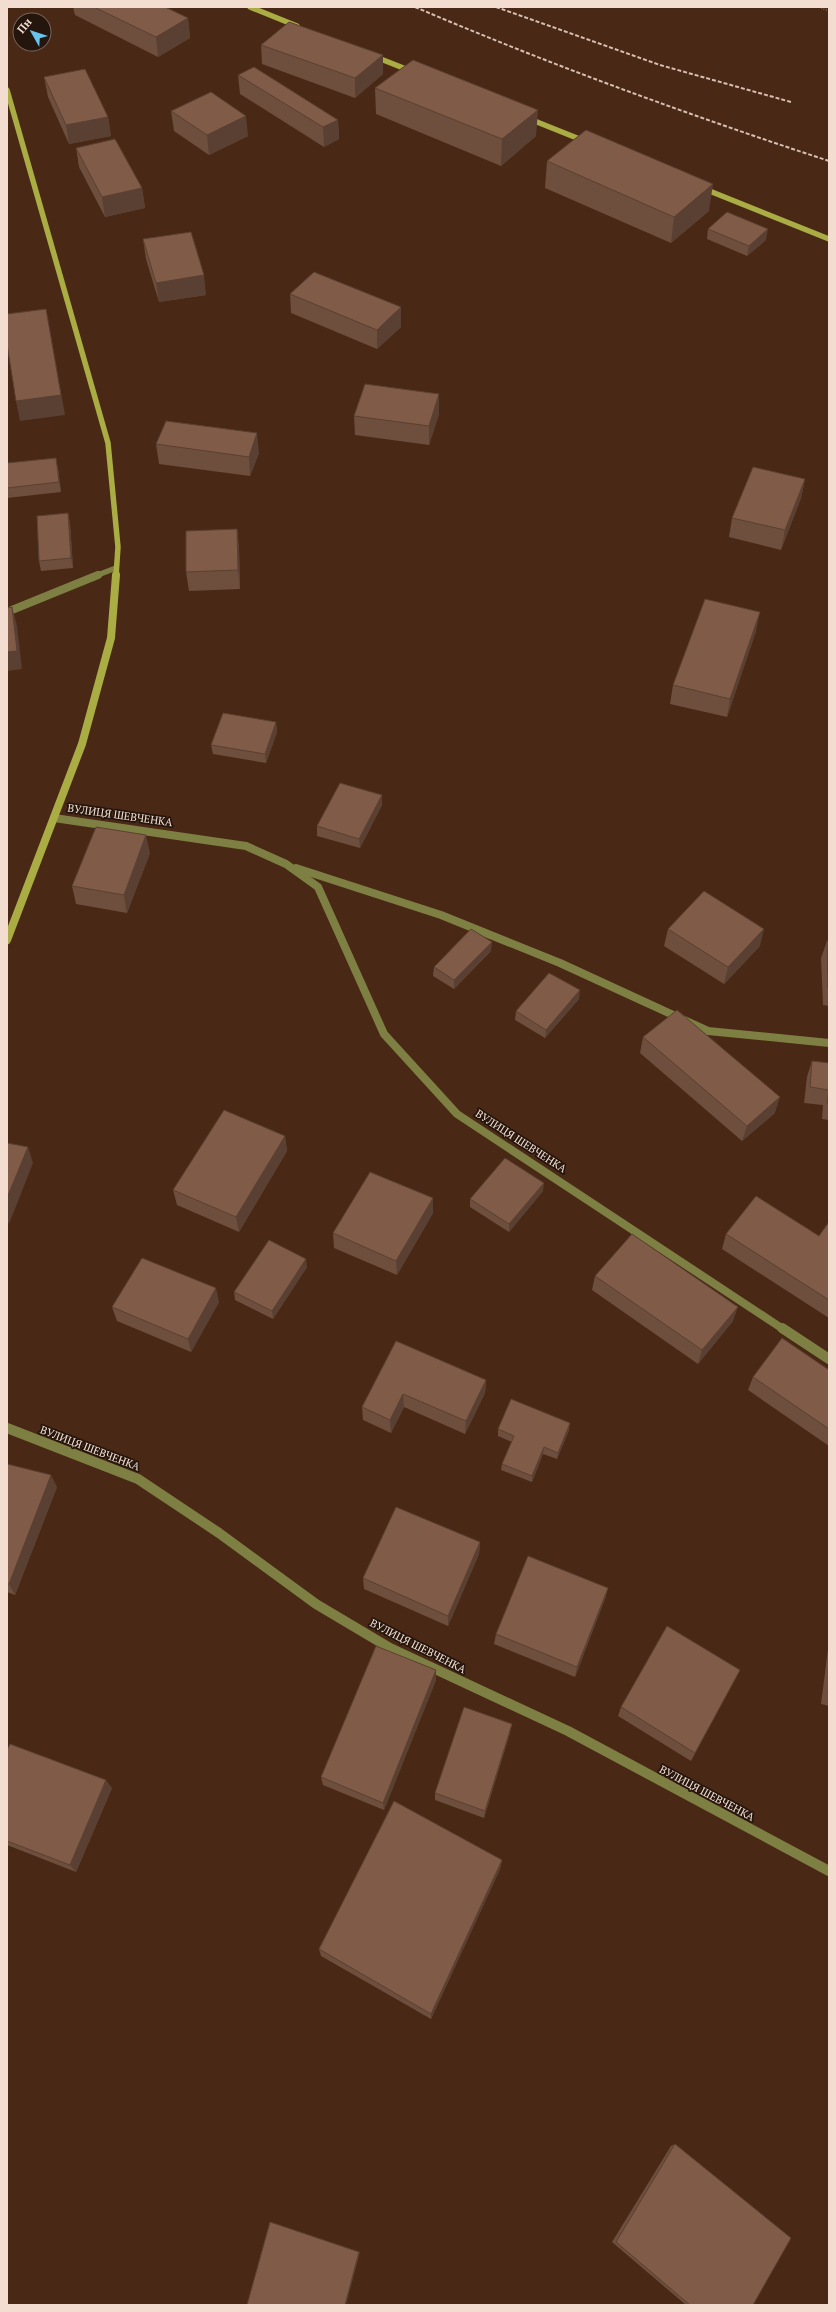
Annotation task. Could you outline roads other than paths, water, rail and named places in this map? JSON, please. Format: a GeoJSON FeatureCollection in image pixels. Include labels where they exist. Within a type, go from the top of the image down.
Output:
{"type":"FeatureCollection","features":[{"type":"Feature","properties":{"kind":"main road"},"geometry":{"type":"LineString","coordinates":[[250,7],[303,28]]}},
{"type":"Feature","properties":{"kind":"main road"},"geometry":{"type":"LineString","coordinates":[[369,55],[414,73]]}},
{"type":"Feature","properties":{"kind":"main road"},"geometry":{"type":"LineString","coordinates":[[7,90],[108,443],[118,547],[111,638],[82,744],[54,818]]}},
{"type":"Feature","properties":{"kind":"main road"},"geometry":{"type":"LineString","coordinates":[[518,114],[592,144]]}},
{"type":"Feature","properties":{"kind":"main road"},"geometry":{"type":"LineString","coordinates":[[696,186],[829,239]]}},
{"type":"Feature","properties":{"kind":"main road","name":"ВУЛИЦЯ ШЕВЧЕНКА"},"geometry":{"type":"LineString","coordinates":[[7,940],[54,818]]}},
{"type":"Feature","properties":{"kind":"street"},"geometry":{"type":"LineString","coordinates":[[7,612],[116,568]]}},
{"type":"Feature","properties":{"kind":"street","name":"ВУЛИЦЯ ШЕВЧЕНКА"},"geometry":{"type":"LineString","coordinates":[[54,818],[246,846],[286,864],[441,915],[560,963],[708,1031],[829,1043]]}},
{"type":"Feature","properties":{"kind":"street","name":"ВУЛИЦЯ ШЕВЧЕНКА"},"geometry":{"type":"LineString","coordinates":[[286,864],[318,886],[384,1034],[457,1114],[829,1359]]}},
{"type":"Feature","properties":{"kind":"street","name":"ВУЛИЦЯ ШЕВЧЕНКА"},"geometry":{"type":"LineString","coordinates":[[7,1428],[138,1479],[219,1533],[316,1604],[390,1648],[568,1731],[829,1872]]}},
{"type":"Feature","properties":{"kind":"railway"},"geometry":{"type":"LineString","coordinates":[[415,7],[517,49],[620,88],[724,126],[829,161]]}},
{"type":"Feature","properties":{"kind":"railway"},"geometry":{"type":"LineString","coordinates":[[496,7],[660,65],[791,102]]}}]}
